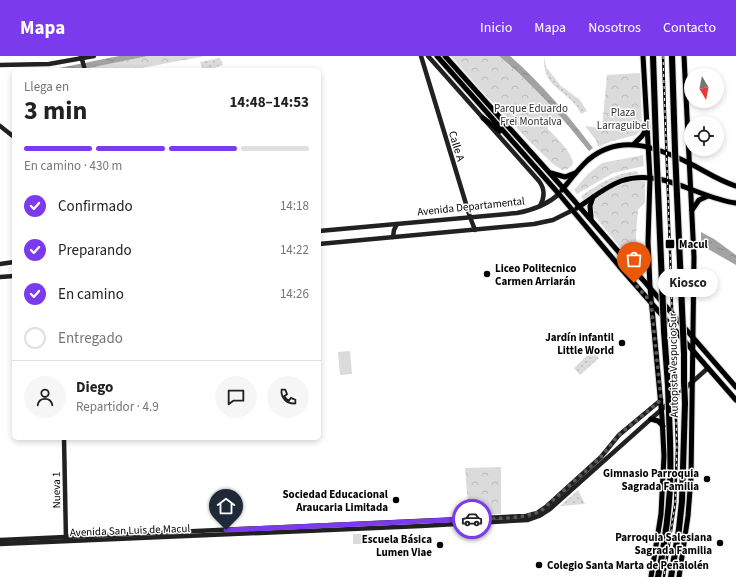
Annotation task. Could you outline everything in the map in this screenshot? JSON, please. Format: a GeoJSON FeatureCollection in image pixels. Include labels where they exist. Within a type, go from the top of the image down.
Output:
{"type":"FeatureCollection","features":[{"type":"Feature","properties":{"kind":"highway","name":"Autopista Vespucio Sur"},"geometry":{"type":"LineString","coordinates":[[653,56],[664,331],[671,459],[666,530],[658,577]]}},
{"type":"Feature","properties":{"kind":"highway","name":"Autopista Vespucio Sur"},"geometry":{"type":"LineString","coordinates":[[671,577],[682,501],[685,403],[672,56]]}},
{"type":"Feature","properties":{"kind":"main road"},"geometry":{"type":"LineString","coordinates":[[437,56],[559,194],[736,400]]}},
{"type":"Feature","properties":{"kind":"main road"},"geometry":{"type":"LineString","coordinates":[[445,56],[522,144],[564,188],[736,386]]}},
{"type":"Feature","properties":{"kind":"main road"},"geometry":{"type":"LineString","coordinates":[[643,56],[650,178],[648,255],[651,302],[662,409],[664,472],[660,527],[651,577]]}},
{"type":"Feature","properties":{"kind":"main road"},"geometry":{"type":"LineString","coordinates":[[679,577],[688,516],[690,484],[694,241],[684,56]]}},
{"type":"Feature","properties":{"kind":"main road"},"geometry":{"type":"LineString","coordinates":[[483,118],[509,137]]}},
{"type":"Feature","properties":{"kind":"main road"},"geometry":{"type":"LineString","coordinates":[[634,144],[642,136],[647,126]]}},
{"type":"Feature","properties":{"kind":"main road","name":"Avenida Departamental"},"geometry":{"type":"LineString","coordinates":[[559,194],[589,159],[605,150],[617,146],[634,144],[648,147],[689,163],[721,180],[736,186]]}},
{"type":"Feature","properties":{"kind":"main road"},"geometry":{"type":"LineString","coordinates":[[548,171],[560,176],[565,176],[580,170]]}},
{"type":"Feature","properties":{"kind":"main road"},"geometry":{"type":"LineString","coordinates":[[572,210],[614,184],[622,181],[650,178],[665,180],[709,196],[736,203]]}},
{"type":"Feature","properties":{"kind":"main road"},"geometry":{"type":"LineString","coordinates":[[692,211],[699,200],[709,196]]}},
{"type":"Feature","properties":{"kind":"main road"},"geometry":{"type":"LineString","coordinates":[[592,221],[589,210],[593,197]]}},
{"type":"Feature","properties":{"kind":"main road"},"geometry":{"type":"LineString","coordinates":[[628,263],[640,263],[645,260],[648,255]]}},
{"type":"Feature","properties":{"kind":"main road"},"geometry":{"type":"LineString","coordinates":[[651,419],[658,421],[663,426]]}},
{"type":"Feature","properties":{"kind":"street"},"geometry":{"type":"LineString","coordinates":[[0,65],[49,64],[94,56]]}},
{"type":"Feature","properties":{"kind":"street","name":"Calle A"},"geometry":{"type":"LineString","coordinates":[[421,56],[475,230]]}},
{"type":"Feature","properties":{"kind":"street"},"geometry":{"type":"LineString","coordinates":[[428,56],[541,184],[544,195],[540,207]]}},
{"type":"Feature","properties":{"kind":"street"},"geometry":{"type":"LineString","coordinates":[[82,58],[85,68]]}},
{"type":"Feature","properties":{"kind":"street"},"geometry":{"type":"LineString","coordinates":[[424,66],[427,62],[432,61]]}},
{"type":"Feature","properties":{"kind":"street"},"geometry":{"type":"LineString","coordinates":[[0,126],[12,135]]}},
{"type":"Feature","properties":{"kind":"street","name":"Avenida Departamental"},"geometry":{"type":"LineString","coordinates":[[321,231],[517,213],[540,207],[559,194]]}},
{"type":"Feature","properties":{"kind":"street"},"geometry":{"type":"LineString","coordinates":[[321,244],[541,223],[560,217],[572,210]]}},
{"type":"Feature","properties":{"kind":"street"},"geometry":{"type":"LineString","coordinates":[[393,237],[394,230],[398,224]]}},
{"type":"Feature","properties":{"kind":"street"},"geometry":{"type":"LineString","coordinates":[[0,264],[12,262]]}},
{"type":"Feature","properties":{"kind":"street"},"geometry":{"type":"LineString","coordinates":[[0,277],[12,276]]}},
{"type":"Feature","properties":{"kind":"street","name":"Avenida San Luis de Macul"},"geometry":{"type":"LineString","coordinates":[[0,540],[66,539],[528,520],[539,516],[550,509],[708,368]]}},
{"type":"Feature","properties":{"kind":"street","name":"Avenida San Luis de Macul"},"geometry":{"type":"LineString","coordinates":[[0,544],[66,539],[526,516],[537,513],[547,506],[601,457],[616,438],[661,400]]}},
{"type":"Feature","properties":{"kind":"street"},"geometry":{"type":"LineString","coordinates":[[638,418],[642,427]]}},
{"type":"Feature","properties":{"kind":"street","name":"Nueva 1"},"geometry":{"type":"LineString","coordinates":[[64,440],[66,539]]}},
{"type":"Feature","properties":{"kind":"green space"},"geometry":{"type":"Polygon","coordinates":[[[148,56],[205,56],[142,68],[88,68],[148,56]]]}},
{"type":"Feature","properties":{"kind":"green space","name":"Parque Eduardo Frei Montalva"},"geometry":{"type":"Polygon","coordinates":[[[451,56],[499,56],[532,86],[561,117],[547,128],[567,150],[573,164],[568,169],[562,170],[553,164],[478,87],[451,56]]]}},
{"type":"Feature","properties":{"kind":"green space"},"geometry":{"type":"Polygon","coordinates":[[[544,56],[546,67],[561,86],[580,100],[587,111],[581,114],[576,105],[552,83],[547,76],[544,56]]]}},
{"type":"Feature","properties":{"kind":"green space"},"geometry":{"type":"Polygon","coordinates":[[[220,58],[223,65],[213,68],[202,68],[200,62],[220,58]]]}},
{"type":"Feature","properties":{"kind":"green space","name":"Plaza Larraguibel"},"geometry":{"type":"Polygon","coordinates":[[[640,73],[642,129],[636,135],[612,141],[598,147],[596,140],[585,126],[599,128],[599,130],[602,128],[607,75],[640,73]]]}},
{"type":"Feature","properties":{"kind":"green space"},"geometry":{"type":"Polygon","coordinates":[[[643,155],[644,166],[613,173],[577,194],[574,190],[588,174],[602,163],[643,155]]]}},
{"type":"Feature","properties":{"kind":"green space"},"geometry":{"type":"Polygon","coordinates":[[[637,171],[638,174],[614,181],[584,200],[581,196],[601,183],[614,177],[637,171]]]}},
{"type":"Feature","properties":{"kind":"green space"},"geometry":{"type":"Polygon","coordinates":[[[645,179],[645,202],[638,210],[636,235],[637,262],[630,259],[596,218],[591,209],[594,200],[603,192],[633,181],[645,179]]]}},
{"type":"Feature","properties":{"kind":"green space"},"geometry":{"type":"Polygon","coordinates":[[[350,351],[352,374],[340,375],[338,352],[350,351]]]}},
{"type":"Feature","properties":{"kind":"green space"},"geometry":{"type":"Polygon","coordinates":[[[592,351],[599,358],[580,375],[574,368],[592,351]]]}},
{"type":"Feature","properties":{"kind":"green space"},"geometry":{"type":"Polygon","coordinates":[[[501,467],[501,514],[469,515],[465,468],[501,467]]]}},
{"type":"Feature","properties":{"kind":"green space"},"geometry":{"type":"Polygon","coordinates":[[[578,490],[585,504],[560,506],[578,490]]]}},
{"type":"Feature","properties":{"kind":"green space"},"geometry":{"type":"Polygon","coordinates":[[[353,534],[370,534],[371,544],[353,544],[353,534]]]}},
{"type":"Feature","properties":{"kind":"water"},"geometry":{"type":"Polygon","coordinates":[[[119,56],[148,56],[89,68],[59,68],[119,56]]]}},
{"type":"Feature","properties":{"kind":"water"},"geometry":{"type":"Polygon","coordinates":[[[499,56],[510,56],[533,77],[593,148],[589,151],[547,101],[499,56]]]}},
{"type":"Feature","properties":{"kind":"water"},"geometry":{"type":"Polygon","coordinates":[[[701,232],[714,239],[736,255],[736,265],[701,245],[701,232]]]}},
{"type":"Feature","properties":{"kind":"railway"},"geometry":{"type":"LineString","coordinates":[[663,56],[677,447],[675,505],[664,577]]}},
{"type":"Feature","properties":{"kind":"way so far"},"geometry":{"type":"LineString","coordinates":[[472,519],[522,517],[542,510],[601,457],[616,438],[661,400],[651,302],[634,283]]}},
{"type":"Feature","properties":{"kind":"place","name":"Macul"},"geometry":{"type":"Point","coordinates":[670,244]}},
{"type":"Feature","properties":{"kind":"place","name":"Liceo Politecnico Carmen Arriarán"},"geometry":{"type":"Point","coordinates":[487,274]}},
{"type":"Feature","properties":{"kind":"place","name":"Kiosco"},"geometry":{"type":"Point","coordinates":[634,283]}},
{"type":"Feature","properties":{"kind":"place","name":"Jardín infantil Little World"},"geometry":{"type":"Point","coordinates":[622,343]}},
{"type":"Feature","properties":{"kind":"place","name":"Gimnasio Parroquia Sagrada Familia"},"geometry":{"type":"Point","coordinates":[707,479]}},
{"type":"Feature","properties":{"kind":"place","name":"Sociedad Educacional Araucaria Limitada"},"geometry":{"type":"Point","coordinates":[396,500]}},
{"type":"Feature","properties":{"kind":"place","name":"Parroquia Salesiana Sagrada Familia"},"geometry":{"type":"Point","coordinates":[720,543]}},
{"type":"Feature","properties":{"kind":"place","name":"Escuela Básica Lumen Viae"},"geometry":{"type":"Point","coordinates":[440,545]}},
{"type":"Feature","properties":{"kind":"place","name":"Colegio Santa Marta de Peñalolén"},"geometry":{"type":"Point","coordinates":[539,565]}},
{"type":"Feature","properties":{"kind":"route"},"geometry":{"type":"LineString","coordinates":[[226,530],[472,519]]}}]}
